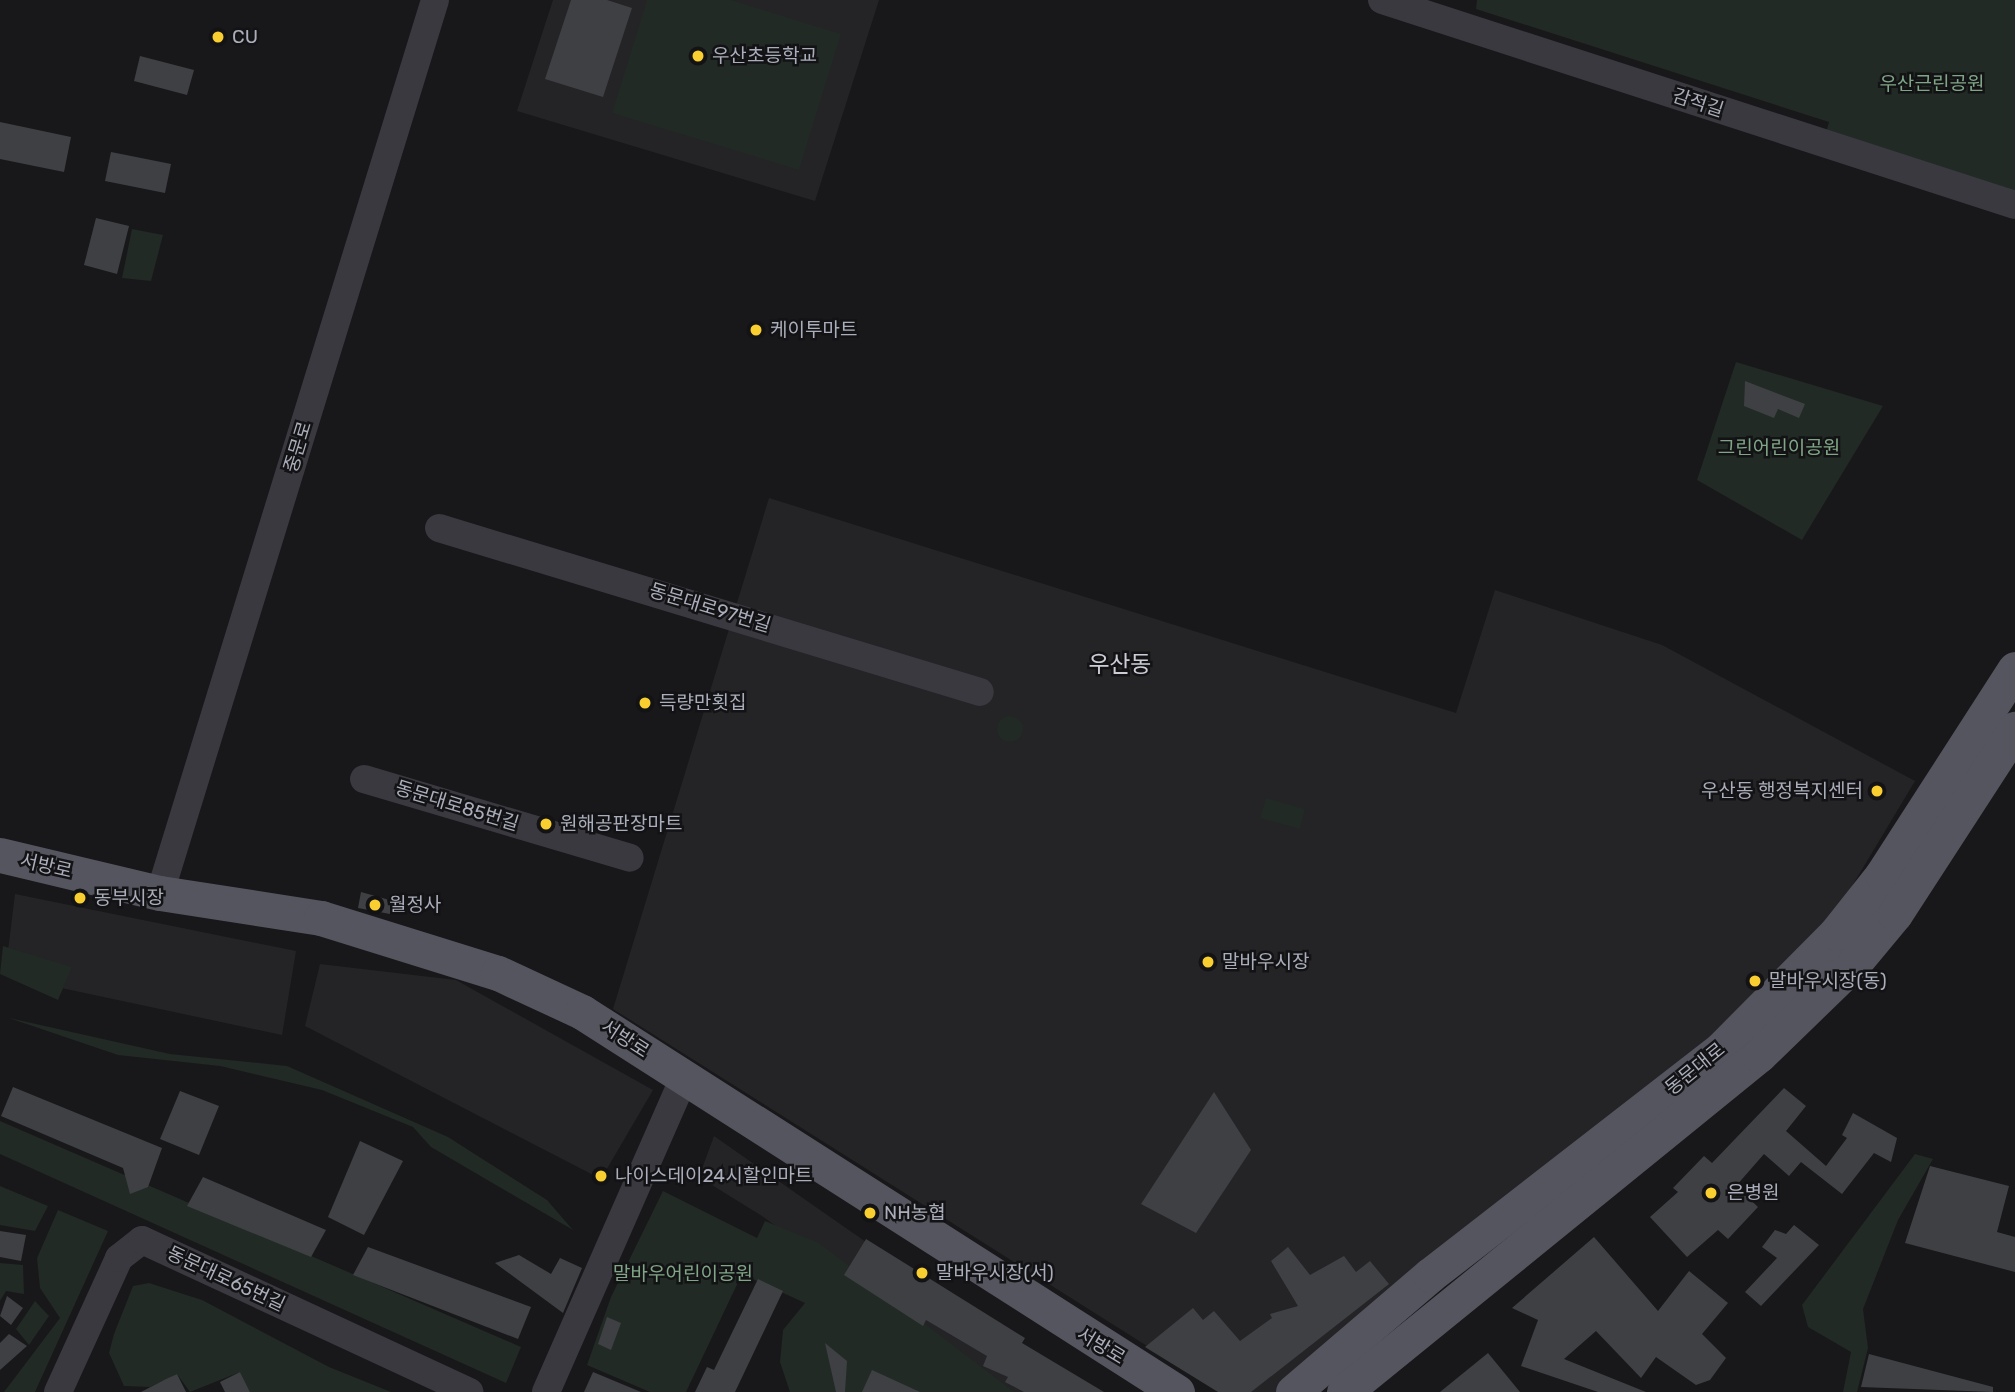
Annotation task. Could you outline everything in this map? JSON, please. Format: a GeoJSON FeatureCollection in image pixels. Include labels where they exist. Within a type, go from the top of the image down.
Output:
{"type":"FeatureCollection","features":[{"type":"Feature","properties":{"kind":"main road","name":"동문대로"},"geometry":{"type":"LineString","coordinates":[[1293,1392],[1430,1275],[1721,1049],[1836,933],[1874,884],[2015,669]]}},
{"type":"Feature","properties":{"kind":"main road","name":"동문대로"},"geometry":{"type":"LineString","coordinates":[[1353,1387],[1759,1055],[1855,962],[1895,914],[2015,729]]}},
{"type":"Feature","properties":{"kind":"main road","name":"서방로"},"geometry":{"type":"LineString","coordinates":[[0,855],[160,893],[321,918],[447,952],[582,1012],[1177,1392]]}},
{"type":"Feature","properties":{"kind":"street","name":"중문로"},"geometry":{"type":"LineString","coordinates":[[160,893],[435,0]]}},
{"type":"Feature","properties":{"kind":"street","name":"감적길"},"geometry":{"type":"LineString","coordinates":[[1382,0],[2015,205]]}},
{"type":"Feature","properties":{"kind":"street","name":"동문대로97번길"},"geometry":{"type":"LineString","coordinates":[[439,528],[980,692]]}},
{"type":"Feature","properties":{"kind":"street","name":"동문대로85번길"},"geometry":{"type":"LineString","coordinates":[[365,779],[630,858]]}},
{"type":"Feature","properties":{"kind":"street"},"geometry":{"type":"LineString","coordinates":[[546,1392],[684,1077]]}},
{"type":"Feature","properties":{"kind":"street","name":"동문대로65번길"},"geometry":{"type":"LineString","coordinates":[[58,1392],[119,1258],[142,1240],[469,1392]]}},
{"type":"Feature","properties":{"kind":"shaded area","name":"우산초등학교"},"geometry":{"type":"Polygon","coordinates":[[[553,0],[879,0],[815,201],[517,111],[553,0]]]}},
{"type":"Feature","properties":{"kind":"shaded area","name":"말바우시장"},"geometry":{"type":"Polygon","coordinates":[[[769,498],[1456,713],[1495,590],[1662,645],[1915,781],[1834,916],[1734,1019],[1277,1392],[1220,1392],[613,1009],[769,498]]]}},
{"type":"Feature","properties":{"kind":"shaded area"},"geometry":{"type":"Polygon","coordinates":[[[15,894],[296,951],[282,1035],[5,976],[15,894]]]}},
{"type":"Feature","properties":{"kind":"shaded area"},"geometry":{"type":"Polygon","coordinates":[[[320,964],[456,980],[653,1090],[601,1179],[305,1026],[320,964]]]}},
{"type":"Feature","properties":{"kind":"shaded area"},"geometry":{"type":"Polygon","coordinates":[[[714,1136],[1081,1392],[1003,1392],[762,1216],[699,1177],[714,1136]]]}},
{"type":"Feature","properties":{"kind":"green space"},"geometry":{"type":"Polygon","coordinates":[[[647,0],[731,0],[841,34],[799,170],[612,113],[647,0]]]}},
{"type":"Feature","properties":{"kind":"green space","name":"우산근린공원"},"geometry":{"type":"Polygon","coordinates":[[[1477,0],[2015,0],[2015,202],[1825,136],[1829,122],[1476,9],[1477,0]]]}},
{"type":"Feature","properties":{"kind":"green space"},"geometry":{"type":"Polygon","coordinates":[[[132,229],[163,235],[151,281],[122,278],[132,229]]]}},
{"type":"Feature","properties":{"kind":"green space","name":"그린어린이공원"},"geometry":{"type":"Polygon","coordinates":[[[1736,362],[1883,406],[1802,540],[1697,480],[1736,362]]]}},
{"type":"Feature","properties":{"kind":"green space"},"geometry":{"type":"Polygon","coordinates":[[[1010,716],[1019,720],[1023,729],[1019,738],[1010,742],[1001,738],[997,729],[1001,720],[1010,716]]]}},
{"type":"Feature","properties":{"kind":"green space"},"geometry":{"type":"Polygon","coordinates":[[[1266,798],[1305,809],[1300,829],[1260,818],[1266,798]]]}},
{"type":"Feature","properties":{"kind":"green space"},"geometry":{"type":"Polygon","coordinates":[[[3,946],[72,967],[58,1000],[0,974],[3,946]]]}},
{"type":"Feature","properties":{"kind":"green space"},"geometry":{"type":"Polygon","coordinates":[[[9,1018],[170,1054],[287,1066],[448,1137],[547,1200],[573,1230],[431,1147],[413,1127],[322,1090],[220,1066],[118,1055],[9,1018]]]}},
{"type":"Feature","properties":{"kind":"green space"},"geometry":{"type":"Polygon","coordinates":[[[0,1121],[521,1347],[506,1383],[0,1154],[0,1121]]]}},
{"type":"Feature","properties":{"kind":"green space"},"geometry":{"type":"Polygon","coordinates":[[[1915,1154],[1933,1159],[1898,1220],[1863,1309],[1868,1348],[1857,1392],[1843,1392],[1851,1352],[1808,1327],[1802,1305],[1915,1154]]]}},
{"type":"Feature","properties":{"kind":"green space"},"geometry":{"type":"Polygon","coordinates":[[[0,1186],[48,1206],[35,1231],[0,1225],[0,1186]]]}},
{"type":"Feature","properties":{"kind":"green space","name":"말바우어린이공원"},"geometry":{"type":"Polygon","coordinates":[[[663,1191],[757,1238],[765,1221],[819,1243],[1014,1392],[790,1392],[780,1362],[783,1330],[805,1303],[742,1274],[686,1392],[650,1392],[587,1365],[611,1297],[663,1191]]]}},
{"type":"Feature","properties":{"kind":"green space"},"geometry":{"type":"Polygon","coordinates":[[[58,1210],[108,1231],[35,1392],[4,1392],[60,1318],[40,1288],[37,1258],[58,1210]]]}},
{"type":"Feature","properties":{"kind":"green space"},"geometry":{"type":"Polygon","coordinates":[[[0,1263],[23,1265],[24,1294],[6,1291],[0,1301],[0,1263]]]}},
{"type":"Feature","properties":{"kind":"green space"},"geometry":{"type":"Polygon","coordinates":[[[149,1283],[202,1300],[329,1367],[391,1392],[250,1392],[240,1372],[190,1392],[177,1374],[150,1387],[124,1386],[109,1353],[133,1286],[149,1283]]]}},
{"type":"Feature","properties":{"kind":"green space"},"geometry":{"type":"Polygon","coordinates":[[[35,1301],[49,1316],[29,1345],[16,1329],[35,1301]]]}},
{"type":"Feature","properties":{"kind":"building"},"geometry":{"type":"Polygon","coordinates":[[[571,0],[607,0],[632,8],[603,97],[545,79],[571,0]]]}},
{"type":"Feature","properties":{"kind":"building"},"geometry":{"type":"Polygon","coordinates":[[[140,56],[194,70],[187,95],[134,81],[140,56]]]}},
{"type":"Feature","properties":{"kind":"building"},"geometry":{"type":"Polygon","coordinates":[[[0,122],[71,137],[64,172],[0,159],[0,122]]]}},
{"type":"Feature","properties":{"kind":"building"},"geometry":{"type":"Polygon","coordinates":[[[111,152],[171,164],[165,193],[105,181],[111,152]]]}},
{"type":"Feature","properties":{"kind":"building"},"geometry":{"type":"Polygon","coordinates":[[[96,218],[129,226],[117,274],[84,265],[96,218]]]}},
{"type":"Feature","properties":{"kind":"building"},"geometry":{"type":"Polygon","coordinates":[[[1745,381],[1805,404],[1799,418],[1778,409],[1774,418],[1744,406],[1745,381]]]}},
{"type":"Feature","properties":{"kind":"building","name":"월정사"},"geometry":{"type":"Polygon","coordinates":[[[361,892],[393,901],[390,914],[358,908],[361,892]]]}},
{"type":"Feature","properties":{"kind":"building"},"geometry":{"type":"Polygon","coordinates":[[[13,1087],[162,1148],[148,1187],[130,1194],[123,1168],[1,1116],[13,1087]]]}},
{"type":"Feature","properties":{"kind":"building"},"geometry":{"type":"Polygon","coordinates":[[[1784,1088],[1806,1106],[1786,1131],[1826,1166],[1847,1138],[1842,1135],[1853,1113],[1897,1138],[1891,1162],[1874,1153],[1842,1194],[1801,1162],[1789,1176],[1764,1154],[1736,1186],[1758,1207],[1728,1239],[1718,1230],[1687,1257],[1650,1217],[1678,1192],[1673,1188],[1704,1156],[1712,1163],[1784,1088]]]}},
{"type":"Feature","properties":{"kind":"building"},"geometry":{"type":"Polygon","coordinates":[[[180,1091],[219,1106],[199,1155],[160,1139],[180,1091]]]}},
{"type":"Feature","properties":{"kind":"building"},"geometry":{"type":"Polygon","coordinates":[[[1214,1092],[1251,1150],[1196,1233],[1141,1204],[1214,1092]]]}},
{"type":"Feature","properties":{"kind":"building"},"geometry":{"type":"Polygon","coordinates":[[[360,1141],[403,1161],[364,1235],[328,1217],[360,1141]]]}},
{"type":"Feature","properties":{"kind":"building"},"geometry":{"type":"Polygon","coordinates":[[[1930,1166],[2009,1186],[1997,1232],[2015,1237],[2015,1272],[1905,1243],[1930,1166]]]}},
{"type":"Feature","properties":{"kind":"building"},"geometry":{"type":"Polygon","coordinates":[[[203,1177],[326,1230],[311,1257],[187,1206],[203,1177]]]}},
{"type":"Feature","properties":{"kind":"building"},"geometry":{"type":"Polygon","coordinates":[[[1794,1225],[1819,1245],[1761,1306],[1745,1292],[1777,1258],[1762,1247],[1775,1230],[1786,1234],[1794,1225]]]}},
{"type":"Feature","properties":{"kind":"building"},"geometry":{"type":"Polygon","coordinates":[[[0,1231],[26,1235],[21,1261],[0,1257],[0,1231]]]}},
{"type":"Feature","properties":{"kind":"building"},"geometry":{"type":"Polygon","coordinates":[[[1594,1237],[1658,1311],[1689,1271],[1728,1303],[1702,1334],[1726,1358],[1710,1380],[1696,1385],[1656,1357],[1641,1378],[1596,1331],[1564,1359],[1646,1392],[1598,1392],[1521,1366],[1538,1320],[1512,1308],[1594,1237]]]}},
{"type":"Feature","properties":{"kind":"building"},"geometry":{"type":"Polygon","coordinates":[[[866,1239],[1025,1338],[1022,1343],[1104,1392],[1024,1392],[1005,1382],[1008,1377],[983,1366],[987,1356],[926,1320],[923,1326],[844,1275],[866,1239]]]}},
{"type":"Feature","properties":{"kind":"building"},"geometry":{"type":"Polygon","coordinates":[[[368,1247],[531,1307],[518,1339],[353,1275],[368,1247]]]}},
{"type":"Feature","properties":{"kind":"building"},"geometry":{"type":"Polygon","coordinates":[[[1288,1247],[1310,1275],[1344,1256],[1356,1272],[1370,1261],[1389,1284],[1251,1392],[1218,1392],[1145,1347],[1193,1308],[1203,1320],[1214,1311],[1240,1341],[1272,1318],[1270,1314],[1298,1306],[1271,1261],[1288,1247]]]}},
{"type":"Feature","properties":{"kind":"building"},"geometry":{"type":"Polygon","coordinates":[[[519,1255],[551,1274],[560,1258],[582,1268],[563,1313],[495,1263],[519,1255]]]}},
{"type":"Feature","properties":{"kind":"building"},"geometry":{"type":"Polygon","coordinates":[[[758,1279],[783,1291],[735,1392],[695,1392],[707,1367],[714,1370],[758,1279]]]}},
{"type":"Feature","properties":{"kind":"building"},"geometry":{"type":"Polygon","coordinates":[[[7,1296],[23,1308],[11,1325],[0,1316],[7,1296]]]}},
{"type":"Feature","properties":{"kind":"building"},"geometry":{"type":"Polygon","coordinates":[[[607,1317],[621,1323],[611,1350],[598,1344],[607,1317]]]}},
{"type":"Feature","properties":{"kind":"building"},"geometry":{"type":"Polygon","coordinates":[[[9,1334],[27,1346],[0,1370],[0,1343],[9,1334]]]}},
{"type":"Feature","properties":{"kind":"building"},"geometry":{"type":"Polygon","coordinates":[[[825,1343],[847,1361],[845,1392],[836,1392],[825,1343]]]}},
{"type":"Feature","properties":{"kind":"building"},"geometry":{"type":"Polygon","coordinates":[[[1488,1353],[1520,1392],[1440,1392],[1488,1353]]]}},
{"type":"Feature","properties":{"kind":"building"},"geometry":{"type":"Polygon","coordinates":[[[1869,1354],[1993,1387],[1993,1392],[1861,1387],[1869,1354]]]}},
{"type":"Feature","properties":{"kind":"building"},"geometry":{"type":"Polygon","coordinates":[[[872,1370],[920,1392],[862,1392],[872,1370]]]}},
{"type":"Feature","properties":{"kind":"building"},"geometry":{"type":"Polygon","coordinates":[[[240,1372],[250,1392],[225,1392],[220,1382],[240,1372]]]}},
{"type":"Feature","properties":{"kind":"building"},"geometry":{"type":"Polygon","coordinates":[[[593,1372],[641,1392],[584,1392],[593,1372]]]}},
{"type":"Feature","properties":{"kind":"building"},"geometry":{"type":"Polygon","coordinates":[[[177,1374],[186,1392],[141,1392],[166,1379],[177,1374]]]}},
{"type":"Feature","properties":{"kind":"place","name":"CU"},"geometry":{"type":"Point","coordinates":[218,37]}},
{"type":"Feature","properties":{"kind":"place","name":"우산초등학교"},"geometry":{"type":"Point","coordinates":[698,56]}},
{"type":"Feature","properties":{"kind":"place","name":"케이투마트"},"geometry":{"type":"Point","coordinates":[756,330]}},
{"type":"Feature","properties":{"kind":"place","name":"득량만횟집"},"geometry":{"type":"Point","coordinates":[645,703]}},
{"type":"Feature","properties":{"kind":"place","name":"우산동 행정복지센터"},"geometry":{"type":"Point","coordinates":[1877,791]}},
{"type":"Feature","properties":{"kind":"place","name":"원해공판장마트"},"geometry":{"type":"Point","coordinates":[546,824]}},
{"type":"Feature","properties":{"kind":"place","name":"동부시장"},"geometry":{"type":"Point","coordinates":[80,898]}},
{"type":"Feature","properties":{"kind":"place","name":"월정사"},"geometry":{"type":"Point","coordinates":[375,905]}},
{"type":"Feature","properties":{"kind":"place","name":"말바우시장"},"geometry":{"type":"Point","coordinates":[1208,962]}},
{"type":"Feature","properties":{"kind":"place","name":"말바우시장(동)"},"geometry":{"type":"Point","coordinates":[1755,981]}},
{"type":"Feature","properties":{"kind":"place","name":"나이스데이24시할인마트"},"geometry":{"type":"Point","coordinates":[601,1176]}},
{"type":"Feature","properties":{"kind":"place","name":"은병원"},"geometry":{"type":"Point","coordinates":[1711,1193]}},
{"type":"Feature","properties":{"kind":"place","name":"NH농협"},"geometry":{"type":"Point","coordinates":[870,1213]}},
{"type":"Feature","properties":{"kind":"place","name":"말바우시장(서)"},"geometry":{"type":"Point","coordinates":[922,1273]}},
{"type":"Feature","properties":{"kind":"district","name":"우산동"},"geometry":{"type":"Point","coordinates":[1120,664]}}]}
